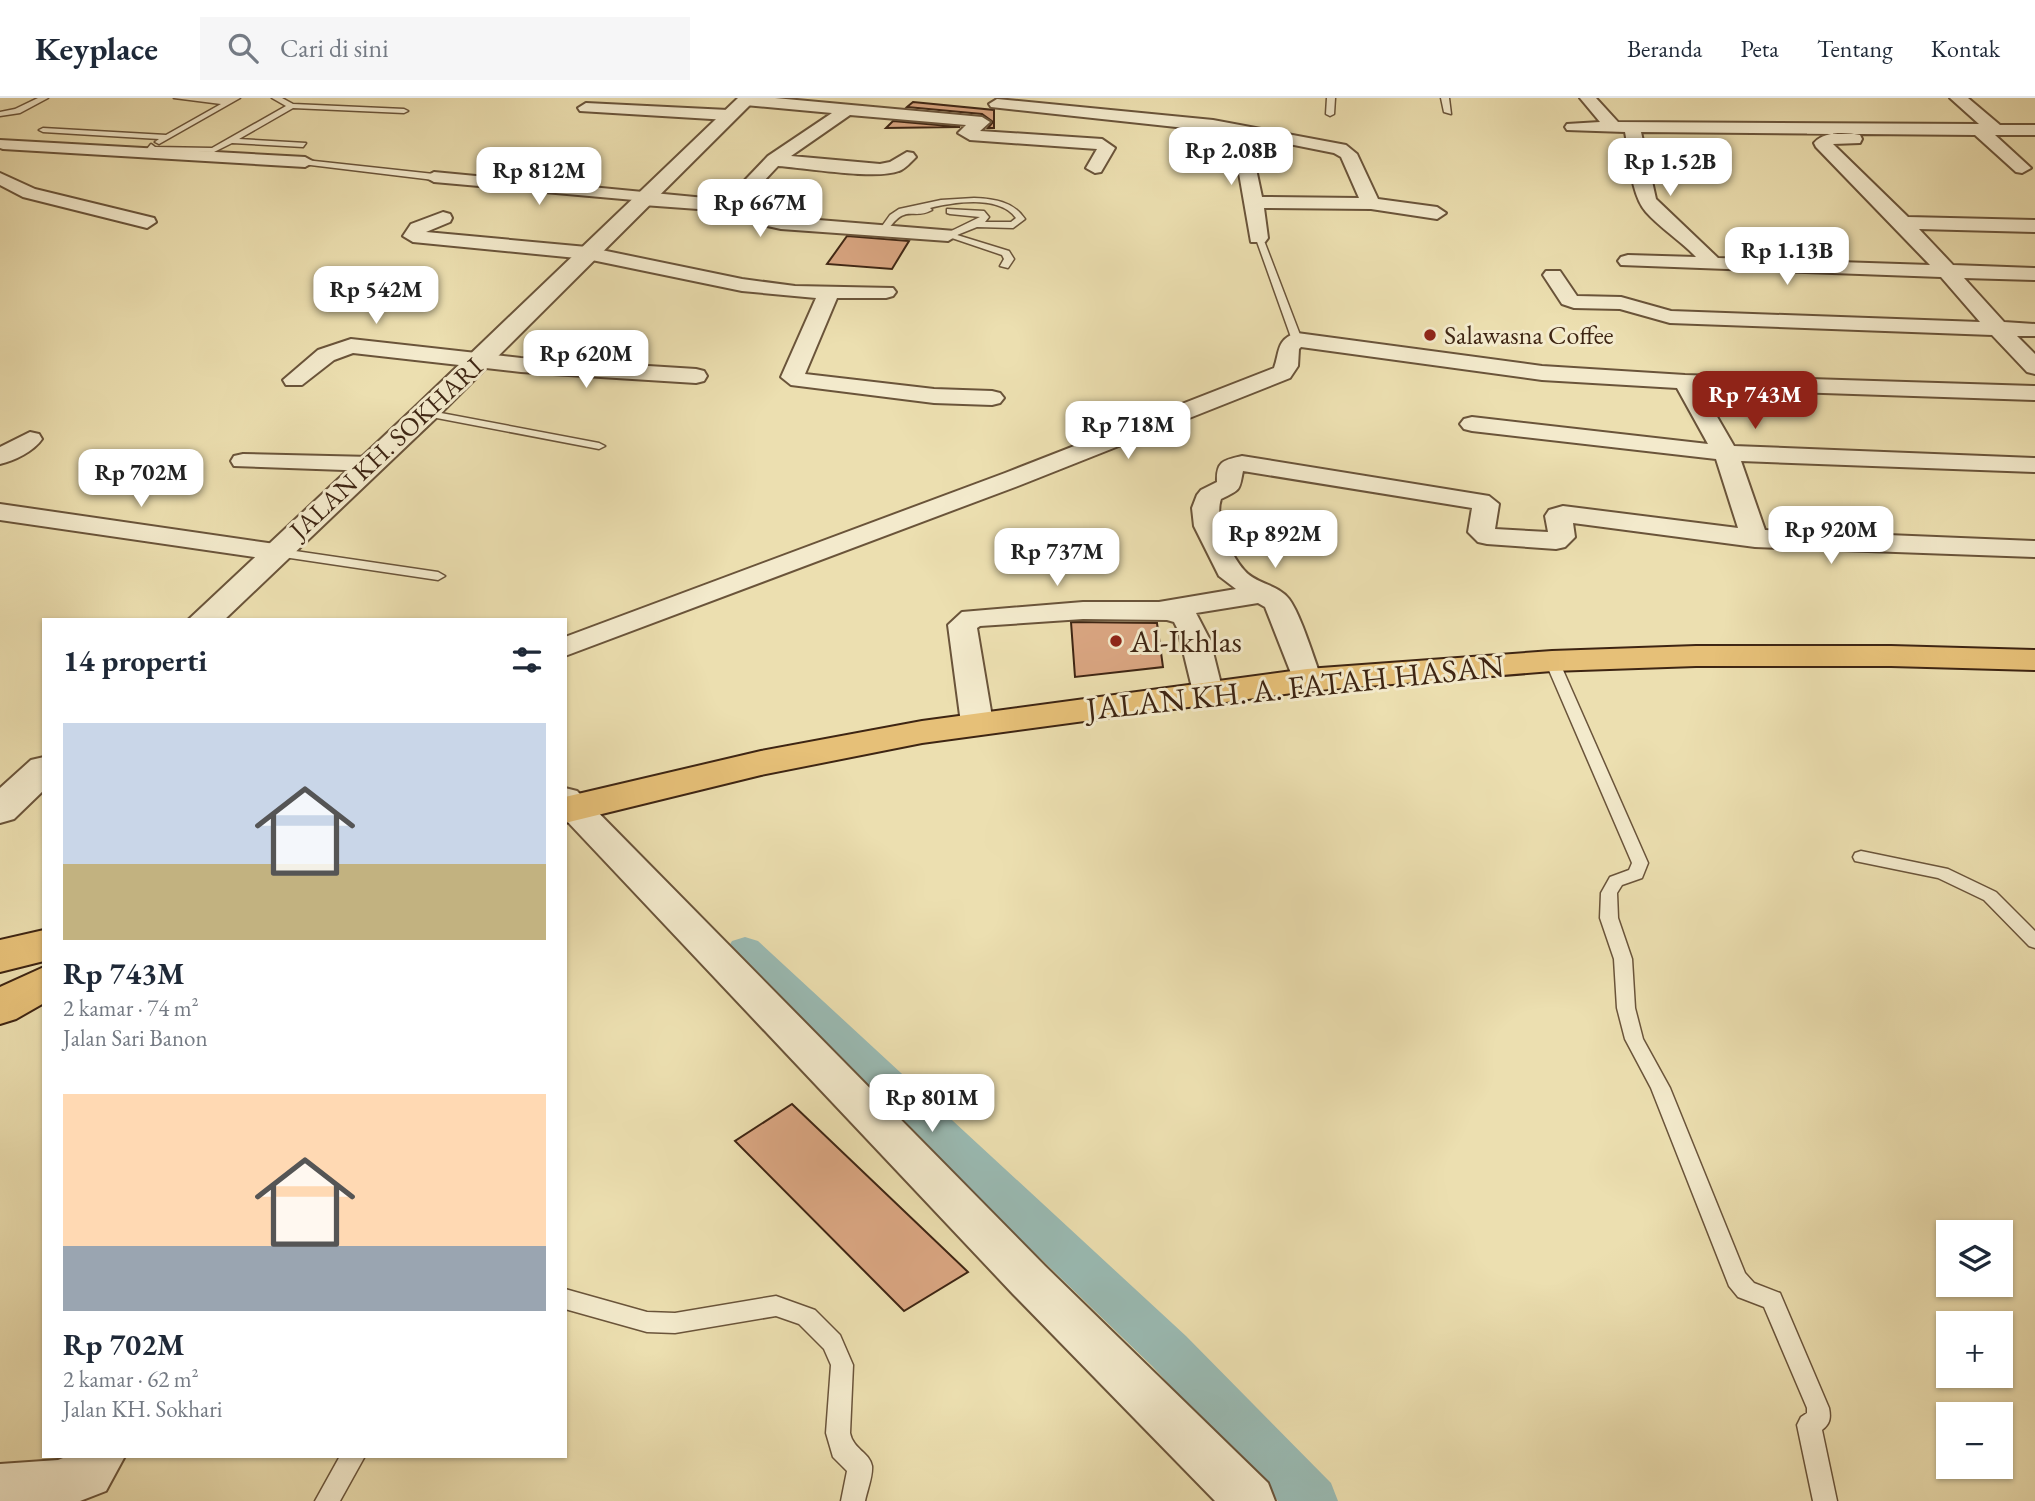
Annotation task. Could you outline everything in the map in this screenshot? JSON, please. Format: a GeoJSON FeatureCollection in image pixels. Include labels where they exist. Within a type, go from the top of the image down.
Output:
{"type":"FeatureCollection","features":[{"type":"Feature","properties":{"kind":"highway","name":"JALAN KH. A. FATAH HASAN"},"geometry":{"type":"LineString","coordinates":[[568,805],[761,763],[976,723],[1307,680],[1552,661],[1696,656],[1877,656],[2035,660]]}},
{"type":"Feature","properties":{"kind":"highway"},"geometry":{"type":"LineString","coordinates":[[0,956],[42,946]]}},
{"type":"Feature","properties":{"kind":"highway"},"geometry":{"type":"LineString","coordinates":[[0,993],[42,983]]}},
{"type":"Feature","properties":{"kind":"highway"},"geometry":{"type":"LineString","coordinates":[[0,1006],[42,984]]}},
{"type":"Feature","properties":{"kind":"street"},"geometry":{"type":"LineString","coordinates":[[1588,98],[1622,127],[1647,199],[1654,210],[1686,235],[1713,264]]}},
{"type":"Feature","properties":{"kind":"street"},"geometry":{"type":"LineString","coordinates":[[1958,98],[2022,168]]}},
{"type":"Feature","properties":{"kind":"street"},"geometry":{"type":"LineString","coordinates":[[1095,168],[1107,148],[1102,144],[966,133],[982,122],[1000,101],[1153,117],[1283,135],[1343,150],[1348,154],[1371,204]]}},
{"type":"Feature","properties":{"kind":"street"},"geometry":{"type":"LineString","coordinates":[[1153,117],[1163,102]]}},
{"type":"Feature","properties":{"kind":"street"},"geometry":{"type":"LineString","coordinates":[[586,108],[740,104],[848,109],[982,122]]}},
{"type":"Feature","properties":{"kind":"street","name":"JALAN KH. SOKHARI"},"geometry":{"type":"LineString","coordinates":[[206,618],[425,413],[740,104]]}},
{"type":"Feature","properties":{"kind":"street"},"geometry":{"type":"LineString","coordinates":[[731,206],[775,160],[848,109]]}},
{"type":"Feature","properties":{"kind":"street"},"geometry":{"type":"LineString","coordinates":[[1573,127],[2035,130]]}},
{"type":"Feature","properties":{"kind":"street"},"geometry":{"type":"LineString","coordinates":[[1240,131],[1258,238]]}},
{"type":"Feature","properties":{"kind":"street"},"geometry":{"type":"LineString","coordinates":[[1895,139],[1828,139],[1822,143],[1902,223],[1948,272],[1996,330],[2035,367]]}},
{"type":"Feature","properties":{"kind":"street"},"geometry":{"type":"LineString","coordinates":[[1,144],[304,153]]}},
{"type":"Feature","properties":{"kind":"street"},"geometry":{"type":"LineString","coordinates":[[775,160],[859,169],[895,167],[906,158]]}},
{"type":"Feature","properties":{"kind":"street"},"geometry":{"type":"LineString","coordinates":[[434,177],[761,208],[761,216],[765,220],[781,223],[948,235]]}},
{"type":"Feature","properties":{"kind":"street"},"geometry":{"type":"LineString","coordinates":[[0,178],[29,192],[147,222]]}},
{"type":"Feature","properties":{"kind":"street"},"geometry":{"type":"LineString","coordinates":[[0,202],[29,192]]}},
{"type":"Feature","properties":{"kind":"street"},"geometry":{"type":"LineString","coordinates":[[1254,202],[1371,204],[1437,214]]}},
{"type":"Feature","properties":{"kind":"street"},"geometry":{"type":"LineString","coordinates":[[443,218],[418,228],[414,236],[587,253],[742,285],[795,292],[886,292]]}},
{"type":"Feature","properties":{"kind":"street"},"geometry":{"type":"LineString","coordinates":[[1902,223],[2035,226]]}},
{"type":"Feature","properties":{"kind":"street"},"geometry":{"type":"LineString","coordinates":[[1628,261],[2035,274]]}},
{"type":"Feature","properties":{"kind":"street"},"geometry":{"type":"LineString","coordinates":[[1553,275],[1569,300],[1574,302],[1621,303],[1670,317],[2035,330]]}},
{"type":"Feature","properties":{"kind":"street"},"geometry":{"type":"LineString","coordinates":[[829,293],[792,377],[934,396],[992,398]]}},
{"type":"Feature","properties":{"kind":"street"},"geometry":{"type":"LineString","coordinates":[[567,646],[903,518],[1091,450],[1282,373],[1287,366],[1288,347],[1297,340],[1542,373],[1685,382],[2035,393]]}},
{"type":"Feature","properties":{"kind":"street"},"geometry":{"type":"LineString","coordinates":[[293,380],[326,355],[351,346],[479,361],[696,376]]}},
{"type":"Feature","properties":{"kind":"street"},"geometry":{"type":"LineString","coordinates":[[1685,382],[1726,453],[1755,539]]}},
{"type":"Feature","properties":{"kind":"street"},"geometry":{"type":"LineString","coordinates":[[918,421],[934,396]]}},
{"type":"Feature","properties":{"kind":"street"},"geometry":{"type":"LineString","coordinates":[[1472,424],[1632,453],[1726,453],[2035,465]]}},
{"type":"Feature","properties":{"kind":"street"},"geometry":{"type":"LineString","coordinates":[[1502,454],[1505,428]]}},
{"type":"Feature","properties":{"kind":"street"},"geometry":{"type":"LineString","coordinates":[[0,457],[30,439]]}},
{"type":"Feature","properties":{"kind":"street"},"geometry":{"type":"LineString","coordinates":[[243,461],[372,464]]}},
{"type":"Feature","properties":{"kind":"street"},"geometry":{"type":"LineString","coordinates":[[1307,680],[1277,602],[1266,593],[1233,576],[1207,526],[1205,508],[1210,495],[1230,485],[1229,467],[1242,463],[1480,501],[1486,504],[1481,533],[1487,536],[1556,541],[1562,537],[1558,516],[1563,514],[1631,526],[1755,539],[2035,549]]}},
{"type":"Feature","properties":{"kind":"street"},"geometry":{"type":"LineString","coordinates":[[0,512],[275,552]]}},
{"type":"Feature","properties":{"kind":"street"},"geometry":{"type":"LineString","coordinates":[[976,723],[962,625],[967,620],[1165,609],[1266,593]]}},
{"type":"Feature","properties":{"kind":"street"},"geometry":{"type":"LineString","coordinates":[[1165,609],[1183,615],[1189,622],[1208,692]]}},
{"type":"Feature","properties":{"kind":"street"},"geometry":{"type":"LineString","coordinates":[[0,810],[42,771]]}},
{"type":"Feature","properties":{"kind":"street"},"geometry":{"type":"LineString","coordinates":[[568,805],[1029,1280],[1250,1501]]}},
{"type":"Feature","properties":{"kind":"street"},"geometry":{"type":"LineString","coordinates":[[0,1489],[58,1485],[88,1473],[99,1458]]}},
{"type":"Feature","properties":{"kind":"lane"},"geometry":{"type":"LineString","coordinates":[[0,114],[17,111],[44,98]]}},
{"type":"Feature","properties":{"kind":"lane"},"geometry":{"type":"LineString","coordinates":[[178,98],[232,100]]}},
{"type":"Feature","properties":{"kind":"lane"},"geometry":{"type":"LineString","coordinates":[[276,98],[292,106],[404,111]]}},
{"type":"Feature","properties":{"kind":"lane"},"geometry":{"type":"LineString","coordinates":[[1330,114],[1331,98]]}},
{"type":"Feature","properties":{"kind":"lane"},"geometry":{"type":"LineString","coordinates":[[1445,98],[1448,112]]}},
{"type":"Feature","properties":{"kind":"lane"},"geometry":{"type":"LineString","coordinates":[[232,100],[151,149],[205,151],[233,141],[292,106]]}},
{"type":"Feature","properties":{"kind":"lane"},"geometry":{"type":"LineString","coordinates":[[43,130],[168,137]]}},
{"type":"Feature","properties":{"kind":"lane"},"geometry":{"type":"LineString","coordinates":[[233,141],[434,177]]}},
{"type":"Feature","properties":{"kind":"lane"},"geometry":{"type":"LineString","coordinates":[[918,210],[936,202],[988,202],[1012,208],[1021,219],[1013,225],[976,224]]}},
{"type":"Feature","properties":{"kind":"lane"},"geometry":{"type":"LineString","coordinates":[[884,229],[900,210],[984,215],[983,220],[976,224],[948,235]]}},
{"type":"Feature","properties":{"kind":"lane"},"geometry":{"type":"LineString","coordinates":[[948,235],[1006,253],[1009,259],[1005,266]]}},
{"type":"Feature","properties":{"kind":"lane"},"geometry":{"type":"LineString","coordinates":[[1258,238],[1297,340]]}},
{"type":"Feature","properties":{"kind":"lane"},"geometry":{"type":"LineString","coordinates":[[425,413],[599,446]]}},
{"type":"Feature","properties":{"kind":"lane"},"geometry":{"type":"LineString","coordinates":[[275,552],[438,576]]}},
{"type":"Feature","properties":{"kind":"lane"},"geometry":{"type":"LineString","coordinates":[[1552,661],[1640,863],[1636,874],[1616,881],[1609,893],[1609,918],[1623,959],[1626,1008],[1634,1039],[1660,1088],[1737,1279],[1746,1290],[1772,1300],[1818,1408],[1819,1418],[1809,1425],[1825,1501]]}},
{"type":"Feature","properties":{"kind":"lane"},"geometry":{"type":"LineString","coordinates":[[1861,857],[1942,873],[1990,896],[2035,942]]}},
{"type":"Feature","properties":{"kind":"lane"},"geometry":{"type":"LineString","coordinates":[[567,1300],[647,1322],[675,1322],[776,1306],[807,1317],[832,1342],[842,1365],[838,1433],[841,1450],[860,1467],[853,1501]]}},
{"type":"Feature","properties":{"kind":"lane"},"geometry":{"type":"LineString","coordinates":[[327,1501],[352,1458]]}},
{"type":"Feature","properties":{"kind":"building"},"geometry":{"type":"Polygon","coordinates":[[[913,102],[994,110],[994,128],[988,128],[993,122],[982,114],[907,107],[913,102]]]}},
{"type":"Feature","properties":{"kind":"building"},"geometry":{"type":"Polygon","coordinates":[[[893,121],[960,127],[886,128],[893,121]]]}},
{"type":"Feature","properties":{"kind":"building"},"geometry":{"type":"Polygon","coordinates":[[[847,236],[909,241],[892,269],[827,264],[847,236]]]}},
{"type":"Feature","properties":{"kind":"building","name":"Al-Ikhlas"},"geometry":{"type":"Polygon","coordinates":[[[1071,622],[1157,623],[1163,667],[1075,677],[1071,622]]]}},
{"type":"Feature","properties":{"kind":"building"},"geometry":{"type":"Polygon","coordinates":[[[792,1104],[968,1272],[904,1311],[735,1141],[792,1104]]]}},
{"type":"Feature","properties":{"kind":"waterway"},"geometry":{"type":"LineString","coordinates":[[745,951],[1169,1351],[1313,1501]]}},
{"type":"Feature","properties":{"kind":"place","name":"Salawasna Coffee"},"geometry":{"type":"Point","coordinates":[1430,335]}},
{"type":"Feature","properties":{"kind":"place","name":"Al-Ikhlas"},"geometry":{"type":"Point","coordinates":[1116,641]}}]}
